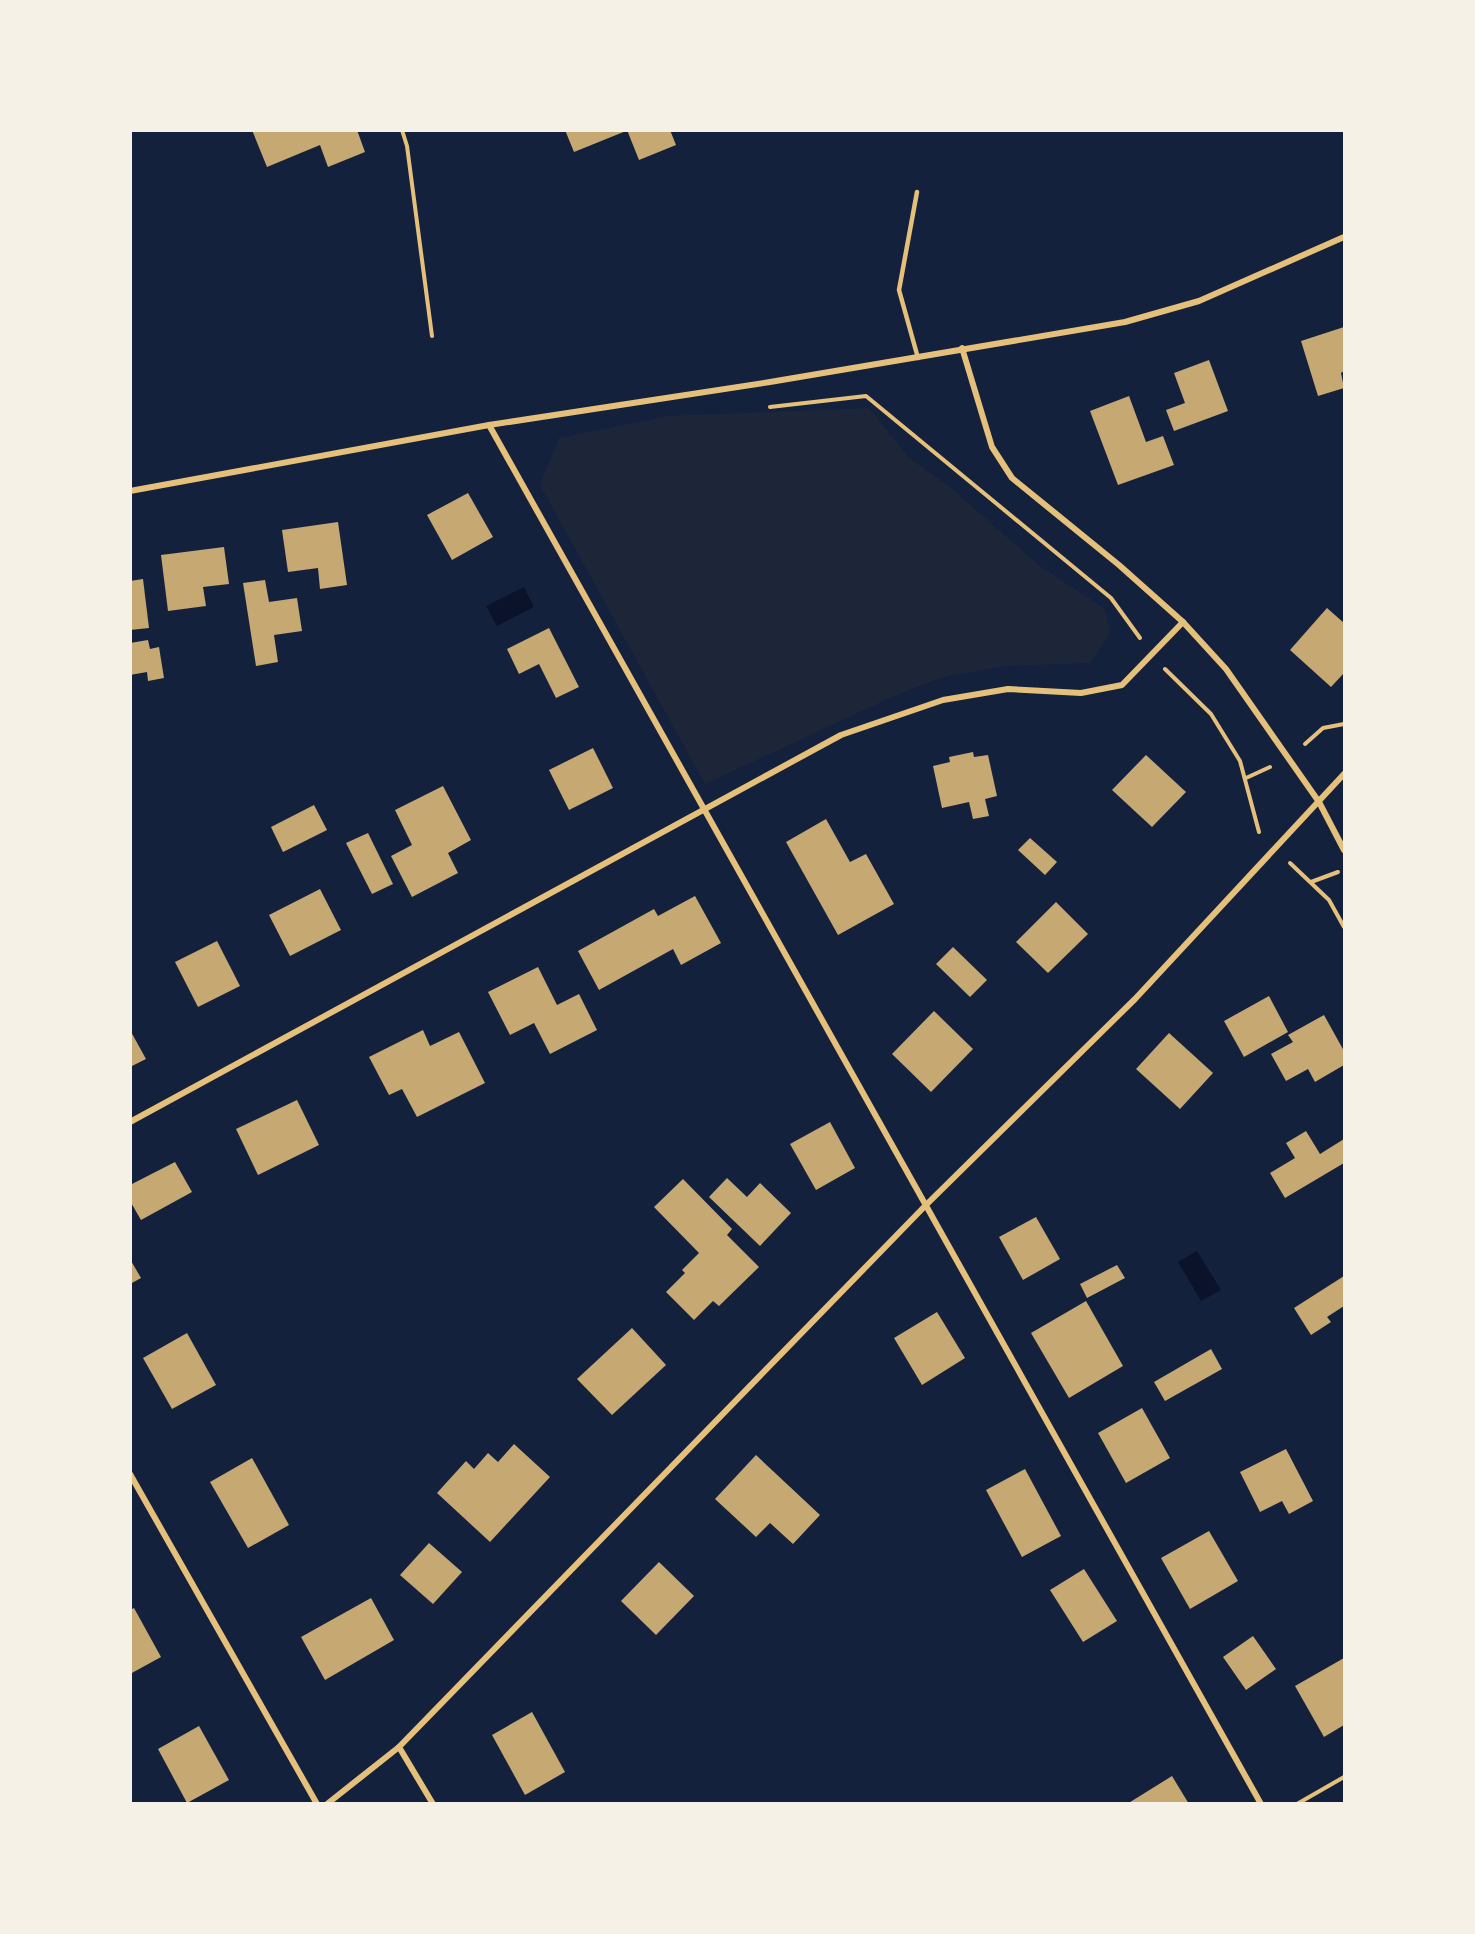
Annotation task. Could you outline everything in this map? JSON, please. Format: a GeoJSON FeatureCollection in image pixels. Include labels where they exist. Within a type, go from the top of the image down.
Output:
{"type":"FeatureCollection","features":[{"type":"Feature","properties":{"kind":"street"},"geometry":{"type":"LineString","coordinates":[[130,491],[489,425],[918,358],[962,348],[1125,322],[1199,301],[1344,237]]}},
{"type":"Feature","properties":{"kind":"street"},"geometry":{"type":"LineString","coordinates":[[962,348],[992,447],[1012,478],[1119,565],[1183,622],[1226,669],[1319,802],[1344,850]]}},
{"type":"Feature","properties":{"kind":"street"},"geometry":{"type":"LineString","coordinates":[[489,425],[1261,1803]]}},
{"type":"Feature","properties":{"kind":"street"},"geometry":{"type":"LineString","coordinates":[[130,1122],[704,807],[842,735],[943,700],[1008,689],[1081,693],[1122,685],[1183,622]]}},
{"type":"Feature","properties":{"kind":"street"},"geometry":{"type":"LineString","coordinates":[[327,1803],[399,1747],[926,1205],[1135,999],[1276,850],[1344,774]]}},
{"type":"Feature","properties":{"kind":"street"},"geometry":{"type":"LineString","coordinates":[[130,1474],[317,1803]]}},
{"type":"Feature","properties":{"kind":"street"},"geometry":{"type":"LineString","coordinates":[[399,1747],[433,1803]]}},
{"type":"Feature","properties":{"kind":"lane"},"geometry":{"type":"LineString","coordinates":[[917,192],[899,290],[918,358]]}},
{"type":"Feature","properties":{"kind":"path"},"geometry":{"type":"LineString","coordinates":[[402,130],[407,146],[432,336]]}},
{"type":"Feature","properties":{"kind":"path"},"geometry":{"type":"LineString","coordinates":[[750,385],[755,409],[866,396],[1111,598],[1152,656],[1211,714],[1240,761],[1252,799],[1258,831],[1329,900],[1344,927]]}},
{"type":"Feature","properties":{"kind":"path"},"geometry":{"type":"LineString","coordinates":[[1311,882],[1344,870]]}},
{"type":"Feature","properties":{"kind":"path"},"geometry":{"type":"LineString","coordinates":[[1297,1803],[1344,1776]]}},
{"type":"Feature","properties":{"kind":"shaded area"},"geometry":{"type":"Polygon","coordinates":[[[869,408],[909,458],[950,487],[1040,566],[1105,609],[1110,634],[1090,663],[1003,666],[944,677],[894,696],[705,784],[540,485],[559,438],[669,416],[869,408]]]}},
{"type":"Feature","properties":{"kind":"shaded area"},"geometry":{"type":"Polygon","coordinates":[[[524,587],[534,607],[497,626],[486,606],[524,587]]]}},
{"type":"Feature","properties":{"kind":"shaded area"},"geometry":{"type":"Polygon","coordinates":[[[1197,1251],[1221,1290],[1201,1301],[1178,1262],[1197,1251]]]}},
{"type":"Feature","properties":{"kind":"building"},"geometry":{"type":"Polygon","coordinates":[[[252,130],[357,130],[365,152],[328,167],[320,145],[267,167],[252,130]]]}},
{"type":"Feature","properties":{"kind":"building"},"geometry":{"type":"Polygon","coordinates":[[[565,130],[626,130],[626,131],[574,152],[565,130]]]}},
{"type":"Feature","properties":{"kind":"building"},"geometry":{"type":"Polygon","coordinates":[[[627,130],[670,130],[676,145],[639,160],[627,130]]]}},
{"type":"Feature","properties":{"kind":"building"},"geometry":{"type":"Polygon","coordinates":[[[1344,327],[1344,371],[1341,373],[1344,388],[1318,396],[1301,341],[1344,327]]]}},
{"type":"Feature","properties":{"kind":"building"},"geometry":{"type":"Polygon","coordinates":[[[1209,360],[1228,411],[1174,431],[1166,410],[1185,403],[1174,373],[1209,360]]]}},
{"type":"Feature","properties":{"kind":"building"},"geometry":{"type":"Polygon","coordinates":[[[1129,396],[1146,442],[1163,436],[1174,465],[1118,485],[1090,411],[1129,396]]]}},
{"type":"Feature","properties":{"kind":"building"},"geometry":{"type":"Polygon","coordinates":[[[468,493],[493,537],[452,560],[427,515],[468,493]]]}},
{"type":"Feature","properties":{"kind":"building"},"geometry":{"type":"Polygon","coordinates":[[[338,522],[347,585],[320,589],[318,568],[288,572],[282,530],[338,522]]]}},
{"type":"Feature","properties":{"kind":"building"},"geometry":{"type":"Polygon","coordinates":[[[224,547],[229,584],[203,587],[206,606],[168,611],[161,555],[224,547]]]}},
{"type":"Feature","properties":{"kind":"building"},"geometry":{"type":"Polygon","coordinates":[[[143,579],[149,628],[130,630],[130,581],[143,579]]]}},
{"type":"Feature","properties":{"kind":"building"},"geometry":{"type":"Polygon","coordinates":[[[265,580],[269,602],[297,598],[302,631],[274,635],[278,662],[256,666],[243,583],[265,580]]]}},
{"type":"Feature","properties":{"kind":"building"},"geometry":{"type":"Polygon","coordinates":[[[1327,608],[1344,623],[1344,673],[1331,687],[1290,650],[1327,608]]]}},
{"type":"Feature","properties":{"kind":"building"},"geometry":{"type":"Polygon","coordinates":[[[549,628],[579,687],[556,698],[539,664],[519,674],[507,649],[549,628]]]}},
{"type":"Feature","properties":{"kind":"building"},"geometry":{"type":"Polygon","coordinates":[[[148,640],[150,649],[159,647],[164,678],[148,681],[147,672],[130,675],[130,643],[148,640]]]}},
{"type":"Feature","properties":{"kind":"building"},"geometry":{"type":"Polygon","coordinates":[[[593,748],[613,788],[569,810],[549,770],[593,748]]]}},
{"type":"Feature","properties":{"kind":"building"},"geometry":{"type":"Polygon","coordinates":[[[973,752],[974,757],[988,755],[997,796],[985,799],[989,816],[973,819],[969,802],[942,808],[933,766],[950,762],[949,757],[973,752]]]}},
{"type":"Feature","properties":{"kind":"building"},"geometry":{"type":"Polygon","coordinates":[[[1146,755],[1186,792],[1152,827],[1112,790],[1146,755]]]}},
{"type":"Feature","properties":{"kind":"building"},"geometry":{"type":"Polygon","coordinates":[[[443,786],[471,840],[448,853],[458,873],[412,897],[391,856],[412,845],[395,810],[443,786]]]}},
{"type":"Feature","properties":{"kind":"building"},"geometry":{"type":"Polygon","coordinates":[[[314,805],[327,830],[283,852],[271,827],[314,805]]]}},
{"type":"Feature","properties":{"kind":"building"},"geometry":{"type":"Polygon","coordinates":[[[826,819],[850,862],[866,854],[894,904],[838,935],[786,842],[826,819]]]}},
{"type":"Feature","properties":{"kind":"building"},"geometry":{"type":"Polygon","coordinates":[[[368,833],[393,884],[372,894],[346,843],[368,833]]]}},
{"type":"Feature","properties":{"kind":"building"},"geometry":{"type":"Polygon","coordinates":[[[1030,838],[1057,862],[1045,875],[1018,850],[1030,838]]]}},
{"type":"Feature","properties":{"kind":"building"},"geometry":{"type":"Polygon","coordinates":[[[320,889],[341,930],[290,956],[269,915],[320,889]]]}},
{"type":"Feature","properties":{"kind":"building"},"geometry":{"type":"Polygon","coordinates":[[[695,896],[721,943],[681,965],[673,949],[599,990],[578,951],[654,909],[658,916],[695,896]]]}},
{"type":"Feature","properties":{"kind":"building"},"geometry":{"type":"Polygon","coordinates":[[[1056,902],[1088,934],[1048,973],[1016,942],[1056,902]]]}},
{"type":"Feature","properties":{"kind":"building"},"geometry":{"type":"Polygon","coordinates":[[[217,941],[240,986],[198,1007],[175,962],[217,941]]]}},
{"type":"Feature","properties":{"kind":"building"},"geometry":{"type":"Polygon","coordinates":[[[953,947],[987,980],[970,997],[936,964],[953,947]]]}},
{"type":"Feature","properties":{"kind":"building"},"geometry":{"type":"Polygon","coordinates":[[[538,967],[557,1005],[579,994],[597,1030],[550,1054],[534,1023],[510,1035],[488,992],[538,967]]]}},
{"type":"Feature","properties":{"kind":"building"},"geometry":{"type":"Polygon","coordinates":[[[1269,996],[1288,1032],[1244,1057],[1224,1021],[1269,996]]]}},
{"type":"Feature","properties":{"kind":"building"},"geometry":{"type":"Polygon","coordinates":[[[934,1011],[973,1049],[931,1092],[892,1054],[934,1011]]]}},
{"type":"Feature","properties":{"kind":"building"},"geometry":{"type":"Polygon","coordinates":[[[1324,1015],[1344,1051],[1344,1065],[1315,1082],[1308,1069],[1286,1081],[1271,1054],[1293,1042],[1288,1035],[1324,1015]]]}},
{"type":"Feature","properties":{"kind":"building"},"geometry":{"type":"Polygon","coordinates":[[[130,1030],[146,1059],[130,1067],[130,1030]]]}},
{"type":"Feature","properties":{"kind":"building"},"geometry":{"type":"Polygon","coordinates":[[[423,1030],[430,1046],[459,1032],[485,1083],[417,1117],[402,1089],[389,1095],[369,1057],[423,1030]]]}},
{"type":"Feature","properties":{"kind":"building"},"geometry":{"type":"Polygon","coordinates":[[[1169,1033],[1213,1073],[1180,1109],[1136,1069],[1169,1033]]]}},
{"type":"Feature","properties":{"kind":"building"},"geometry":{"type":"Polygon","coordinates":[[[297,1100],[319,1145],[258,1175],[236,1129],[297,1100]]]}},
{"type":"Feature","properties":{"kind":"building"},"geometry":{"type":"Polygon","coordinates":[[[830,1122],[855,1168],[816,1190],[790,1144],[830,1122]]]}},
{"type":"Feature","properties":{"kind":"building"},"geometry":{"type":"Polygon","coordinates":[[[1306,1131],[1320,1154],[1344,1139],[1344,1163],[1285,1198],[1270,1173],[1295,1158],[1286,1143],[1306,1131]]]}},
{"type":"Feature","properties":{"kind":"building"},"geometry":{"type":"Polygon","coordinates":[[[175,1162],[192,1192],[141,1220],[130,1201],[130,1185],[175,1162]]]}},
{"type":"Feature","properties":{"kind":"building"},"geometry":{"type":"Polygon","coordinates":[[[727,1178],[747,1197],[760,1183],[791,1213],[760,1246],[709,1197],[727,1178]]]}},
{"type":"Feature","properties":{"kind":"building"},"geometry":{"type":"Polygon","coordinates":[[[683,1179],[732,1229],[727,1235],[759,1267],[719,1306],[713,1301],[694,1320],[666,1292],[685,1273],[682,1270],[699,1253],[654,1207],[683,1179]]]}},
{"type":"Feature","properties":{"kind":"building"},"geometry":{"type":"Polygon","coordinates":[[[1036,1217],[1060,1259],[1023,1280],[999,1237],[1036,1217]]]}},
{"type":"Feature","properties":{"kind":"building"},"geometry":{"type":"Polygon","coordinates":[[[130,1259],[141,1278],[130,1284],[130,1259]]]}},
{"type":"Feature","properties":{"kind":"building"},"geometry":{"type":"Polygon","coordinates":[[[1117,1265],[1125,1278],[1087,1298],[1080,1284],[1117,1265]]]}},
{"type":"Feature","properties":{"kind":"building"},"geometry":{"type":"Polygon","coordinates":[[[1344,1276],[1344,1306],[1327,1317],[1331,1322],[1311,1335],[1294,1308],[1344,1276]]]}},
{"type":"Feature","properties":{"kind":"building"},"geometry":{"type":"Polygon","coordinates":[[[1086,1301],[1123,1366],[1069,1398],[1031,1333],[1086,1301]]]}},
{"type":"Feature","properties":{"kind":"building"},"geometry":{"type":"Polygon","coordinates":[[[937,1312],[965,1358],[922,1385],[894,1338],[937,1312]]]}},
{"type":"Feature","properties":{"kind":"building"},"geometry":{"type":"Polygon","coordinates":[[[632,1328],[666,1365],[612,1415],[577,1379],[632,1328]]]}},
{"type":"Feature","properties":{"kind":"building"},"geometry":{"type":"Polygon","coordinates":[[[187,1333],[216,1385],[172,1409],[143,1358],[187,1333]]]}},
{"type":"Feature","properties":{"kind":"building"},"geometry":{"type":"Polygon","coordinates":[[[1211,1349],[1222,1369],[1165,1401],[1154,1382],[1211,1349]]]}},
{"type":"Feature","properties":{"kind":"building"},"geometry":{"type":"Polygon","coordinates":[[[1142,1408],[1170,1458],[1126,1483],[1098,1433],[1142,1408]]]}},
{"type":"Feature","properties":{"kind":"building"},"geometry":{"type":"Polygon","coordinates":[[[514,1444],[550,1477],[490,1542],[437,1493],[466,1461],[474,1469],[488,1453],[498,1462],[514,1444]]]}},
{"type":"Feature","properties":{"kind":"building"},"geometry":{"type":"Polygon","coordinates":[[[1286,1449],[1313,1501],[1289,1514],[1282,1501],[1260,1512],[1240,1472],[1286,1449]]]}},
{"type":"Feature","properties":{"kind":"building"},"geometry":{"type":"Polygon","coordinates":[[[756,1455],[820,1515],[793,1544],[770,1523],[756,1537],[715,1499],[756,1455]]]}},
{"type":"Feature","properties":{"kind":"building"},"geometry":{"type":"Polygon","coordinates":[[[252,1458],[289,1525],[248,1548],[210,1482],[252,1458]]]}},
{"type":"Feature","properties":{"kind":"building"},"geometry":{"type":"Polygon","coordinates":[[[1025,1469],[1061,1536],[1022,1557],[986,1490],[1025,1469]]]}},
{"type":"Feature","properties":{"kind":"building"},"geometry":{"type":"Polygon","coordinates":[[[1209,1531],[1238,1581],[1190,1609],[1161,1558],[1209,1531]]]}},
{"type":"Feature","properties":{"kind":"building"},"geometry":{"type":"Polygon","coordinates":[[[429,1543],[462,1572],[433,1604],[400,1575],[429,1543]]]}},
{"type":"Feature","properties":{"kind":"building"},"geometry":{"type":"Polygon","coordinates":[[[659,1562],[694,1596],[656,1635],[621,1601],[659,1562]]]}},
{"type":"Feature","properties":{"kind":"building"},"geometry":{"type":"Polygon","coordinates":[[[1084,1569],[1117,1621],[1083,1642],[1050,1590],[1084,1569]]]}},
{"type":"Feature","properties":{"kind":"building"},"geometry":{"type":"Polygon","coordinates":[[[371,1598],[394,1640],[325,1680],[301,1637],[371,1598]]]}},
{"type":"Feature","properties":{"kind":"building"},"geometry":{"type":"Polygon","coordinates":[[[134,1608],[161,1657],[130,1674],[130,1610],[134,1608]]]}},
{"type":"Feature","properties":{"kind":"building"},"geometry":{"type":"Polygon","coordinates":[[[1253,1636],[1276,1669],[1246,1690],[1223,1657],[1253,1636]]]}},
{"type":"Feature","properties":{"kind":"building"},"geometry":{"type":"Polygon","coordinates":[[[1344,1658],[1344,1725],[1324,1737],[1295,1686],[1344,1658]]]}},
{"type":"Feature","properties":{"kind":"building"},"geometry":{"type":"Polygon","coordinates":[[[532,1712],[565,1772],[525,1795],[492,1735],[532,1712]]]}},
{"type":"Feature","properties":{"kind":"building"},"geometry":{"type":"Polygon","coordinates":[[[199,1726],[229,1780],[187,1803],[158,1749],[199,1726]]]}},
{"type":"Feature","properties":{"kind":"building"},"geometry":{"type":"Polygon","coordinates":[[[1172,1776],[1189,1804],[1127,1804],[1172,1776]]]}}]}
